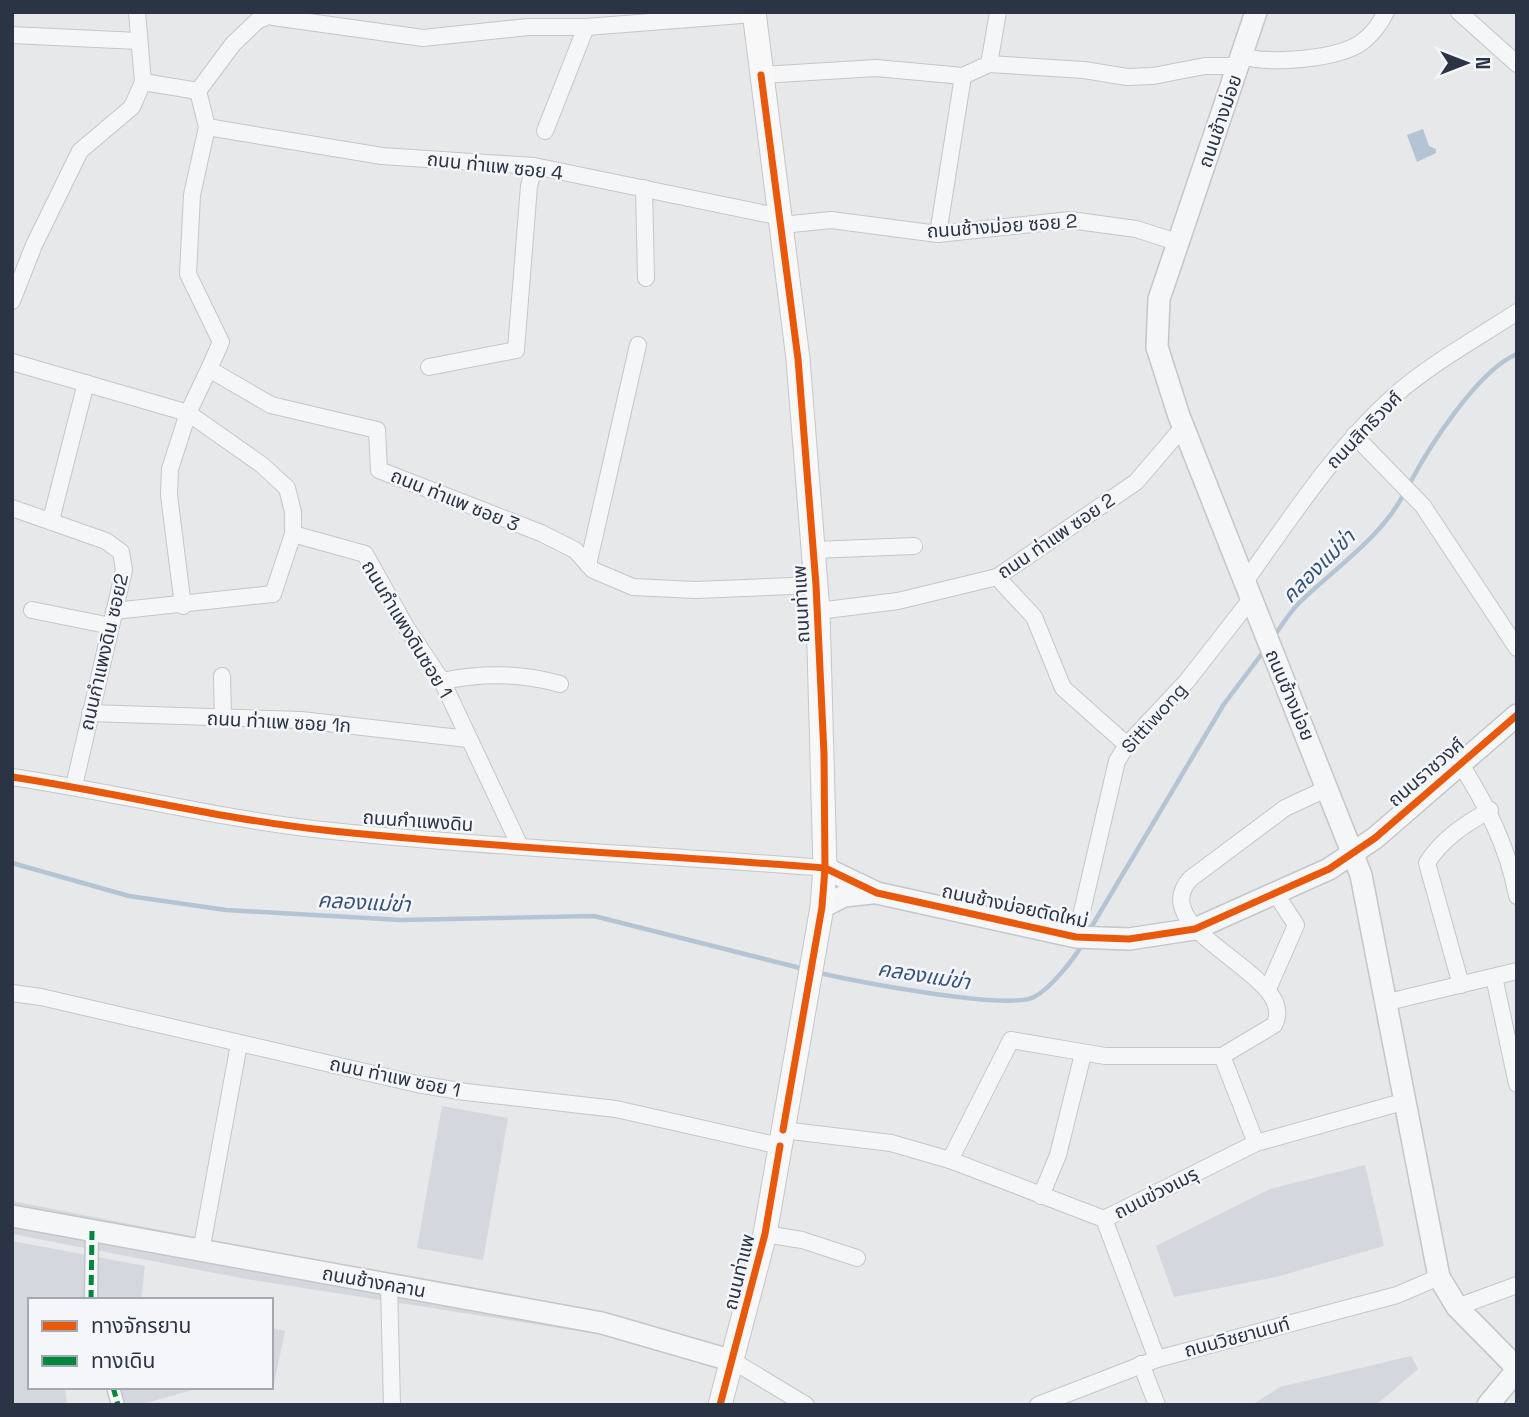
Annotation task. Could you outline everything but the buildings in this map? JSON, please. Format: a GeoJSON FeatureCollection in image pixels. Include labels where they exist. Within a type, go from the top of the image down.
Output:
{"type":"FeatureCollection","features":[{"type":"Feature","properties":{"kind":"main road","name":"ถนนท่าแพ"},"geometry":{"type":"LineString","coordinates":[[720,1405],[765,1234],[822,907],[825,868],[818,611],[799,359],[754,13]]}},
{"type":"Feature","properties":{"kind":"street"},"geometry":{"type":"LineString","coordinates":[[12,301],[34,245],[80,151],[132,107],[143,82],[138,12]]}},
{"type":"Feature","properties":{"kind":"street"},"geometry":{"type":"LineString","coordinates":[[989,64],[998,12]]}},
{"type":"Feature","properties":{"kind":"street","name":"ถนนช้างม่อย"},"geometry":{"type":"LineString","coordinates":[[1256,12],[1159,299],[1156,330],[1161,362],[1280,673],[1354,852],[1367,898],[1388,1002],[1439,1277],[1457,1307],[1517,1369]]}},
{"type":"Feature","properties":{"kind":"street"},"geometry":{"type":"LineString","coordinates":[[761,75],[876,68],[963,76],[989,64],[1084,69],[1127,77],[1153,76],[1240,61],[1271,61],[1339,51],[1360,44],[1376,30],[1386,12]]}},
{"type":"Feature","properties":{"kind":"street"},"geometry":{"type":"LineString","coordinates":[[1460,12],[1517,64]]}},
{"type":"Feature","properties":{"kind":"street"},"geometry":{"type":"LineString","coordinates":[[198,91],[233,44],[257,21],[275,15],[423,38],[528,27],[586,27],[754,13]]}},
{"type":"Feature","properties":{"kind":"street"},"geometry":{"type":"LineString","coordinates":[[545,131],[586,27]]}},
{"type":"Feature","properties":{"kind":"street"},"geometry":{"type":"LineString","coordinates":[[12,35],[138,41]]}},
{"type":"Feature","properties":{"kind":"street"},"geometry":{"type":"LineString","coordinates":[[938,234],[963,76]]}},
{"type":"Feature","properties":{"kind":"street"},"geometry":{"type":"LineString","coordinates":[[143,82],[198,91]]}},
{"type":"Feature","properties":{"kind":"street"},"geometry":{"type":"LineString","coordinates":[[183,606],[169,495],[170,469],[188,413],[221,342],[188,274],[192,195],[207,127],[198,91]]}},
{"type":"Feature","properties":{"kind":"street","name":"ถนน ท่าแพ ซอย 4"},"geometry":{"type":"LineString","coordinates":[[207,127],[382,156],[534,166],[644,188],[782,221]]}},
{"type":"Feature","properties":{"kind":"street"},"geometry":{"type":"LineString","coordinates":[[429,367],[516,350],[529,186],[534,166]]}},
{"type":"Feature","properties":{"kind":"street"},"geometry":{"type":"LineString","coordinates":[[644,188],[646,278]]}},
{"type":"Feature","properties":{"kind":"street","name":"ถนนช้างม่อย ซอย 2"},"geometry":{"type":"LineString","coordinates":[[782,221],[831,220],[938,234],[1070,220],[1136,229],[1177,242]]}},
{"type":"Feature","properties":{"kind":"street","name":"ถนนสิทธิวงศ์"},"geometry":{"type":"LineString","coordinates":[[1248,591],[1323,472],[1354,435],[1395,395],[1517,312]]}},
{"type":"Feature","properties":{"kind":"street"},"geometry":{"type":"LineString","coordinates":[[588,565],[638,345]]}},
{"type":"Feature","properties":{"kind":"street"},"geometry":{"type":"LineString","coordinates":[[12,362],[188,413],[262,466],[287,488],[293,512],[293,534],[273,594],[112,618],[32,610]]}},
{"type":"Feature","properties":{"kind":"street","name":"ถนน ท่าแพ ซอย 3"},"geometry":{"type":"LineString","coordinates":[[209,369],[271,405],[377,430],[379,470],[541,533],[575,550],[588,565],[607,578],[633,587],[655,590],[816,585]]}},
{"type":"Feature","properties":{"kind":"street"},"geometry":{"type":"LineString","coordinates":[[51,520],[86,383]]}},
{"type":"Feature","properties":{"kind":"street","name":"ถนน ท่าแพ ซอย 2"},"geometry":{"type":"LineString","coordinates":[[818,611],[898,601],[997,577],[1136,482],[1184,426]]}},
{"type":"Feature","properties":{"kind":"street"},"geometry":{"type":"LineString","coordinates":[[1354,435],[1396,475],[1423,506],[1517,648]]}},
{"type":"Feature","properties":{"kind":"street","name":"ถนนกำแพงดิน ซอย2"},"geometry":{"type":"LineString","coordinates":[[12,508],[106,541],[121,552],[124,570],[74,786]]}},
{"type":"Feature","properties":{"kind":"street","name":"ถนนกำแพงดินซอย 1"},"geometry":{"type":"LineString","coordinates":[[293,534],[365,554],[406,626],[442,681],[519,844]]}},
{"type":"Feature","properties":{"kind":"street"},"geometry":{"type":"LineString","coordinates":[[813,550],[914,546]]}},
{"type":"Feature","properties":{"kind":"street"},"geometry":{"type":"LineString","coordinates":[[997,577],[1034,617],[1063,688],[1127,745]]}},
{"type":"Feature","properties":{"kind":"street","name":"Sittiwong"},"geometry":{"type":"LineString","coordinates":[[1076,937],[1112,772],[1127,745],[1187,681],[1248,591]]}},
{"type":"Feature","properties":{"kind":"street"},"geometry":{"type":"LineString","coordinates":[[222,676],[223,719]]}},
{"type":"Feature","properties":{"kind":"street"},"geometry":{"type":"LineString","coordinates":[[442,681],[467,676],[533,676],[560,684]]}},
{"type":"Feature","properties":{"kind":"street","name":"ถนน ท่าแพ ซอย 1ก"},"geometry":{"type":"LineString","coordinates":[[90,713],[301,720],[468,739]]}},
{"type":"Feature","properties":{"kind":"street","name":"ถนนราชวงศ์"},"geometry":{"type":"LineString","coordinates":[[1354,852],[1517,715]]}},
{"type":"Feature","properties":{"kind":"street"},"geometry":{"type":"LineString","coordinates":[[1460,763],[1490,810],[1514,877],[1517,896]]}},
{"type":"Feature","properties":{"kind":"street","name":"ถนนกำแพงดิน"},"geometry":{"type":"LineString","coordinates":[[12,777],[74,786],[153,804],[331,831],[825,868]]}},
{"type":"Feature","properties":{"kind":"street"},"geometry":{"type":"LineString","coordinates":[[950,1160],[1010,1040],[1083,1054],[1162,1058],[1222,1056],[1274,1025],[1277,1014],[1268,989],[1195,929],[1182,897],[1191,880],[1284,808],[1328,788]]}},
{"type":"Feature","properties":{"kind":"street"},"geometry":{"type":"LineString","coordinates":[[1461,985],[1427,863],[1436,849],[1466,823],[1490,810]]}},
{"type":"Feature","properties":{"kind":"street"},"geometry":{"type":"LineString","coordinates":[[1268,989],[1296,925],[1281,892],[1330,856],[1343,821],[1371,825],[1399,816]]}},
{"type":"Feature","properties":{"kind":"street","name":"ถนนช้างม่อยตัดใหม่"},"geometry":{"type":"LineString","coordinates":[[825,868],[877,893],[1076,937],[1102,939],[1152,937],[1195,929],[1329,869],[1354,852]]}},
{"type":"Feature","properties":{"kind":"street","name":"ถนนช้างม่อยตัดใหม่"},"geometry":{"type":"LineString","coordinates":[[822,907],[844,896],[877,893]]}},
{"type":"Feature","properties":{"kind":"street"},"geometry":{"type":"LineString","coordinates":[[1388,1002],[1517,971]]}},
{"type":"Feature","properties":{"kind":"street"},"geometry":{"type":"LineString","coordinates":[[1494,977],[1517,1084]]}},
{"type":"Feature","properties":{"kind":"street","name":"ถนน ท่าแพ ซอย 1"},"geometry":{"type":"LineString","coordinates":[[12,993],[41,997],[239,1044],[466,1092],[616,1109],[782,1138]]}},
{"type":"Feature","properties":{"kind":"street"},"geometry":{"type":"LineString","coordinates":[[201,1251],[239,1044]]}},
{"type":"Feature","properties":{"kind":"street"},"geometry":{"type":"LineString","coordinates":[[1041,1196],[1058,1154],[1083,1054]]}},
{"type":"Feature","properties":{"kind":"street"},"geometry":{"type":"LineString","coordinates":[[1222,1056],[1256,1143]]}},
{"type":"Feature","properties":{"kind":"street","name":"ถนนข่วงเมรุ"},"geometry":{"type":"LineString","coordinates":[[782,1138],[891,1143],[950,1160],[1104,1219],[1256,1143],[1406,1101]]}},
{"type":"Feature","properties":{"kind":"street","name":"ถนนช้างคลาน"},"geometry":{"type":"LineString","coordinates":[[12,1216],[602,1323],[733,1361]]}},
{"type":"Feature","properties":{"kind":"street"},"geometry":{"type":"LineString","coordinates":[[1104,1219],[1149,1361],[1157,1405]]}},
{"type":"Feature","properties":{"kind":"street"},"geometry":{"type":"LineString","coordinates":[[91,1298],[92,1231]]}},
{"type":"Feature","properties":{"kind":"street"},"geometry":{"type":"LineString","coordinates":[[765,1234],[802,1240],[857,1258]]}},
{"type":"Feature","properties":{"kind":"street","name":"ถนนวิชยานนท์"},"geometry":{"type":"LineString","coordinates":[[1038,1405],[1149,1361],[1397,1295],[1439,1277]]}},
{"type":"Feature","properties":{"kind":"street"},"geometry":{"type":"LineString","coordinates":[[389,1285],[392,1405]]}},
{"type":"Feature","properties":{"kind":"street"},"geometry":{"type":"LineString","coordinates":[[1457,1307],[1517,1285]]}},
{"type":"Feature","properties":{"kind":"street"},"geometry":{"type":"LineString","coordinates":[[733,1361],[806,1405]]}},
{"type":"Feature","properties":{"kind":"street"},"geometry":{"type":"LineString","coordinates":[[1488,1405],[1517,1369]]}},
{"type":"Feature","properties":{"kind":"shaded area"},"geometry":{"type":"Polygon","coordinates":[[[442,1106],[508,1118],[483,1260],[417,1248],[442,1106]]]}},
{"type":"Feature","properties":{"kind":"shaded area"},"geometry":{"type":"Polygon","coordinates":[[[1365,1165],[1384,1246],[1276,1277],[1174,1297],[1156,1246],[1270,1189],[1365,1165]]]}},
{"type":"Feature","properties":{"kind":"shaded area"},"geometry":{"type":"Polygon","coordinates":[[[12,1201],[596,1315],[591,1333],[246,1279],[12,1234],[12,1201]]]}},
{"type":"Feature","properties":{"kind":"shaded area"},"geometry":{"type":"Polygon","coordinates":[[[12,1241],[145,1266],[141,1298],[28,1298],[28,1389],[65,1389],[67,1405],[12,1405],[12,1241]]]}},
{"type":"Feature","properties":{"kind":"shaded area"},"geometry":{"type":"Polygon","coordinates":[[[273,1328],[285,1331],[273,1384],[273,1328]]]}},
{"type":"Feature","properties":{"kind":"shaded area"},"geometry":{"type":"Polygon","coordinates":[[[1411,1356],[1418,1369],[1376,1405],[1252,1405],[1280,1387],[1411,1356]]]}},
{"type":"Feature","properties":{"kind":"shaded area"},"geometry":{"type":"Polygon","coordinates":[[[119,1389],[196,1389],[139,1405],[123,1405],[119,1389]]]}},
{"type":"Feature","properties":{"kind":"water"},"geometry":{"type":"Polygon","coordinates":[[[1423,129],[1429,146],[1436,149],[1436,153],[1417,162],[1407,135],[1423,129]]]}},
{"type":"Feature","properties":{"kind":"waterway","name":"คลองแม่ข่า"},"geometry":{"type":"LineString","coordinates":[[1409,485],[1428,451],[1471,393],[1486,376],[1517,354]]}},
{"type":"Feature","properties":{"kind":"waterway","name":"คลองแม่ข่า"},"geometry":{"type":"LineString","coordinates":[[1273,638],[1299,603],[1371,538],[1405,492]]}},
{"type":"Feature","properties":{"kind":"waterway","name":"คลองแม่ข่า"},"geometry":{"type":"LineString","coordinates":[[1089,931],[1224,704],[1264,651]]}},
{"type":"Feature","properties":{"kind":"waterway","name":"คลองแม่ข่า"},"geometry":{"type":"LineString","coordinates":[[12,863],[129,896],[226,910],[401,920],[594,916],[804,969]]}},
{"type":"Feature","properties":{"kind":"waterway","name":"คลองแม่ข่า"},"geometry":{"type":"LineString","coordinates":[[819,973],[964,998],[1018,1000],[1034,997],[1047,988],[1082,945]]}},
{"type":"Feature","properties":{"kind":"marked path"},"geometry":{"type":"LineString","coordinates":[[91,1298],[92,1231]]}},
{"type":"Feature","properties":{"kind":"marked path"},"geometry":{"type":"LineString","coordinates":[[114,1389],[118,1405]]}},
{"type":"Feature","properties":{"kind":"cycle path"},"geometry":{"type":"LineString","coordinates":[[761,75],[798,359],[816,585],[824,754],[825,868],[822,907],[783,1130]]}},
{"type":"Feature","properties":{"kind":"cycle path"},"geometry":{"type":"LineString","coordinates":[[12,777],[251,820],[332,831],[825,868],[877,893],[1076,937],[1129,939],[1195,929],[1329,869],[1375,838],[1517,715]]}},
{"type":"Feature","properties":{"kind":"cycle path"},"geometry":{"type":"LineString","coordinates":[[720,1405],[765,1234],[780,1146]]}}]}
